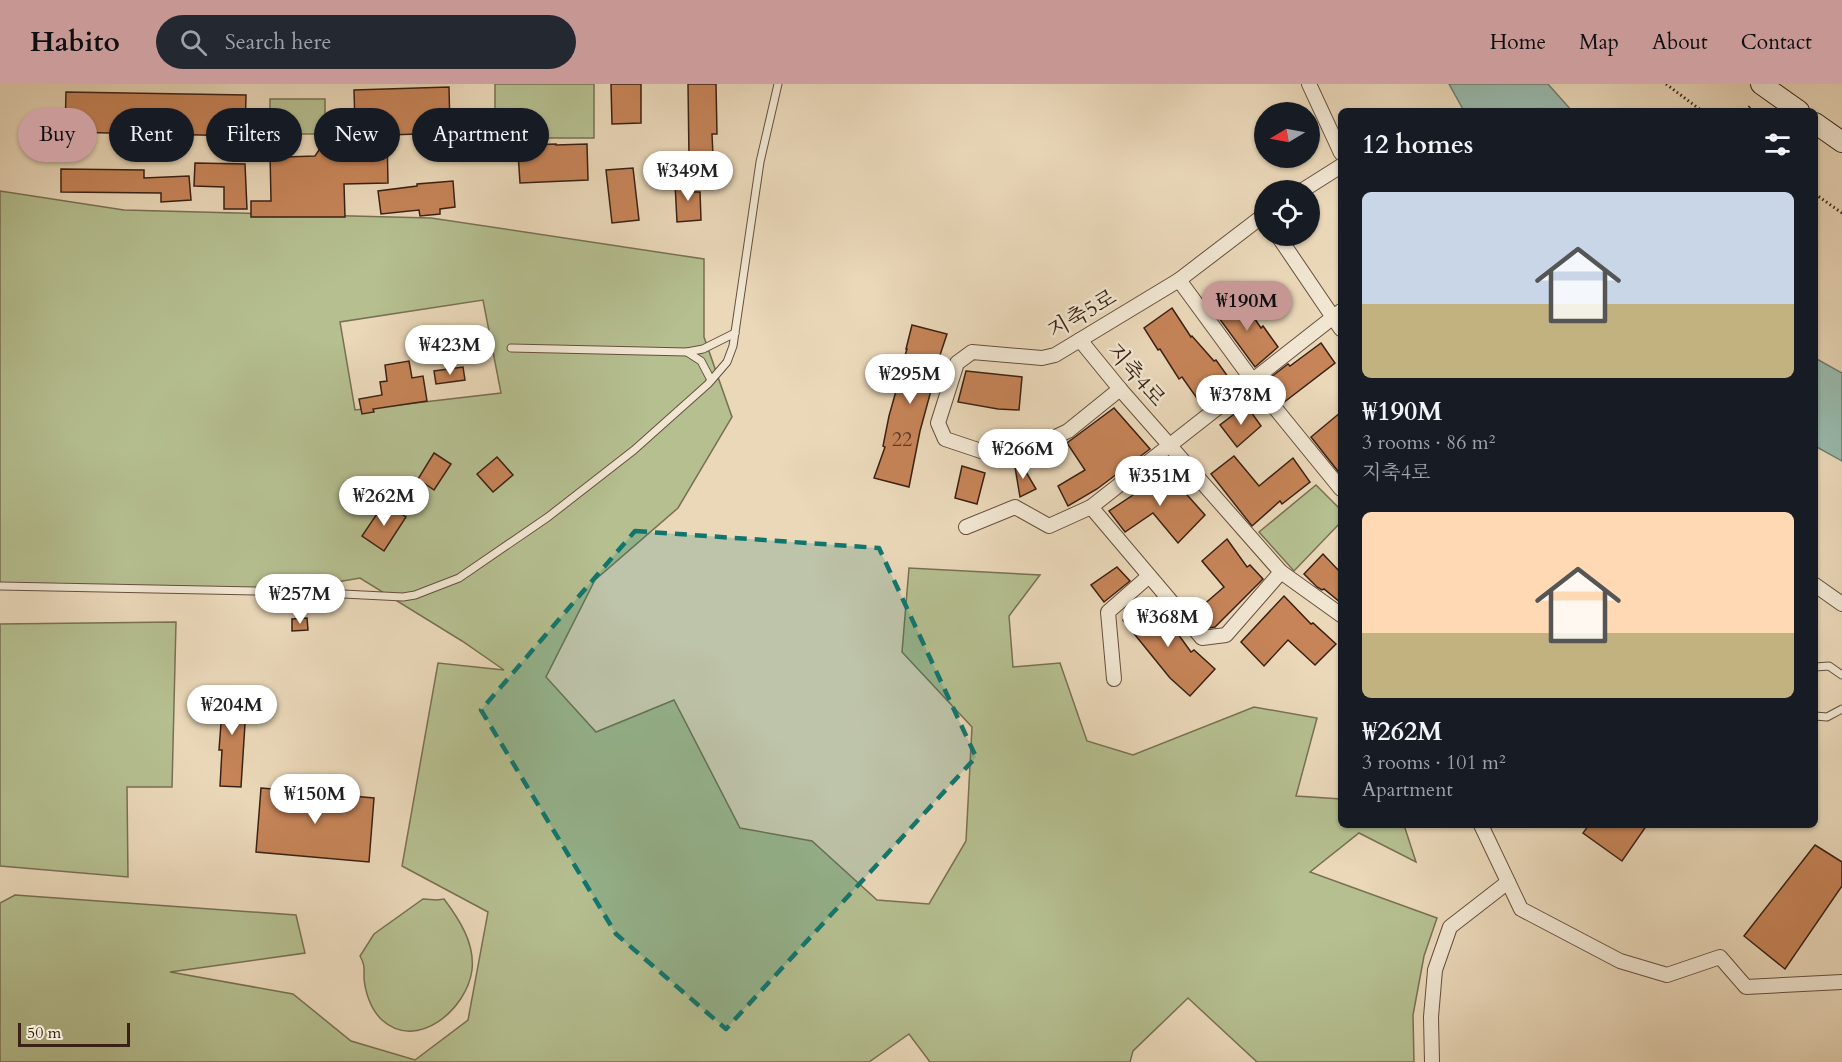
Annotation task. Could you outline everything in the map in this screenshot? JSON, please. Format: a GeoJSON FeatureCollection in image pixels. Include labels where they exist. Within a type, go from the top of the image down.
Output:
{"type":"FeatureCollection","features":[{"type":"Feature","properties":{"kind":"main road"},"geometry":{"type":"LineString","coordinates":[[1761,84],[1794,108]]}},
{"type":"Feature","properties":{"kind":"main road"},"geometry":{"type":"LineString","coordinates":[[1818,125],[1842,142]]}},
{"type":"Feature","properties":{"kind":"street"},"geometry":{"type":"LineString","coordinates":[[1309,84],[1338,147]]}},
{"type":"Feature","properties":{"kind":"street"},"geometry":{"type":"LineString","coordinates":[[1319,180],[1338,168]]}},
{"type":"Feature","properties":{"kind":"street","name":"지축5로"},"geometry":{"type":"LineString","coordinates":[[1120,389],[1068,431],[1036,446],[996,456],[945,440],[938,423],[957,363],[972,352],[1042,358],[1055,355],[1179,280],[1254,224]]}},
{"type":"Feature","properties":{"kind":"street"},"geometry":{"type":"LineString","coordinates":[[966,527],[1015,507],[1048,526],[1091,507],[1336,314],[1285,246]]}},
{"type":"Feature","properties":{"kind":"street"},"geometry":{"type":"LineString","coordinates":[[1179,280],[1252,381],[1338,485]]}},
{"type":"Feature","properties":{"kind":"street","name":"지축4로"},"geometry":{"type":"LineString","coordinates":[[1080,340],[1120,389],[1281,572],[1338,613]]}},
{"type":"Feature","properties":{"kind":"street"},"geometry":{"type":"LineString","coordinates":[[1091,507],[1202,638],[1226,635],[1281,572]]}},
{"type":"Feature","properties":{"kind":"street"},"geometry":{"type":"LineString","coordinates":[[1114,679],[1108,612],[1149,576]]}},
{"type":"Feature","properties":{"kind":"street"},"geometry":{"type":"LineString","coordinates":[[1818,587],[1842,604]]}},
{"type":"Feature","properties":{"kind":"street"},"geometry":{"type":"LineString","coordinates":[[1482,828],[1521,909],[1620,961],[1667,975],[1720,957],[1746,987],[1842,982]]}},
{"type":"Feature","properties":{"kind":"street"},"geometry":{"type":"LineString","coordinates":[[1432,1062],[1431,1017],[1435,970],[1450,927],[1508,882]]}},
{"type":"Feature","properties":{"kind":"lane"},"geometry":{"type":"LineString","coordinates":[[0,586],[303,592],[399,597],[415,595],[459,578],[548,517],[634,450],[711,380],[727,362],[733,346],[760,162],[778,84]]}},
{"type":"Feature","properties":{"kind":"lane"},"geometry":{"type":"LineString","coordinates":[[512,348],[687,352],[703,349],[735,333]]}},
{"type":"Feature","properties":{"kind":"lane"},"geometry":{"type":"LineString","coordinates":[[687,352],[700,361],[711,380]]}},
{"type":"Feature","properties":{"kind":"lane"},"geometry":{"type":"LineString","coordinates":[[1818,667],[1829,666],[1840,669]]}},
{"type":"Feature","properties":{"kind":"lane"},"geometry":{"type":"LineString","coordinates":[[1818,716],[1827,717],[1842,709]]}},
{"type":"Feature","properties":{"kind":"path"},"geometry":{"type":"LineString","coordinates":[[1666,84],[1698,108]]}},
{"type":"Feature","properties":{"kind":"path"},"geometry":{"type":"LineString","coordinates":[[1818,196],[1842,213]]}},
{"type":"Feature","properties":{"kind":"highlighted area"},"geometry":{"type":"Polygon","coordinates":[[[635,531],[879,548],[976,757],[726,1029],[616,934],[481,710],[635,531]]]}},
{"type":"Feature","properties":{"kind":"green space"},"geometry":{"type":"Polygon","coordinates":[[[495,84],[594,84],[594,138],[549,138],[549,108],[495,108],[495,84]]]}},
{"type":"Feature","properties":{"kind":"green space"},"geometry":{"type":"Polygon","coordinates":[[[270,99],[325,99],[325,108],[314,108],[314,134],[302,134],[302,108],[270,108],[270,99]]]}},
{"type":"Feature","properties":{"kind":"green space"},"geometry":{"type":"Polygon","coordinates":[[[0,191],[124,210],[431,218],[704,259],[704,337],[732,417],[678,508],[595,580],[546,677],[596,732],[674,700],[740,828],[812,841],[877,900],[929,904],[966,841],[972,727],[902,652],[909,568],[1040,575],[1009,616],[1013,667],[1060,663],[1087,741],[1133,755],[1254,707],[1317,718],[1296,796],[1338,799],[1338,828],[1405,828],[1416,862],[1359,833],[1310,872],[1437,918],[1424,956],[1413,1015],[1414,1062],[1257,1062],[1188,998],[1133,1051],[1130,1062],[930,1062],[909,1034],[869,1062],[0,1062],[0,903],[15,895],[296,915],[305,953],[170,972],[293,994],[351,1041],[415,1060],[468,1020],[488,912],[402,866],[438,663],[504,670],[462,641],[360,578],[274,593],[0,584],[0,191]],[[483,300],[340,322],[355,410],[501,393],[483,300]]]}},
{"type":"Feature","properties":{"kind":"green space"},"geometry":{"type":"Polygon","coordinates":[[[1316,485],[1338,507],[1338,525],[1294,571],[1259,532],[1316,485]]]}},
{"type":"Feature","properties":{"kind":"green space"},"geometry":{"type":"Polygon","coordinates":[[[176,622],[172,787],[127,787],[128,877],[0,866],[0,624],[176,622]]]}},
{"type":"Feature","properties":{"kind":"green space"},"geometry":{"type":"Polygon","coordinates":[[[423,899],[444,899],[450,907],[465,932],[471,950],[472,970],[461,999],[438,1022],[425,1029],[410,1031],[396,1029],[382,1020],[369,1000],[360,956],[374,934],[423,899]]]}},
{"type":"Feature","properties":{"kind":"shaded area"},"geometry":{"type":"Polygon","coordinates":[[[1449,84],[1548,84],[1569,108],[1462,108],[1449,84]]]}},
{"type":"Feature","properties":{"kind":"shaded area"},"geometry":{"type":"Polygon","coordinates":[[[1818,360],[1842,373],[1842,461],[1818,448],[1818,360]]]}},
{"type":"Feature","properties":{"kind":"building"},"geometry":{"type":"Polygon","coordinates":[[[611,84],[641,84],[641,123],[612,124],[611,84]]]}},
{"type":"Feature","properties":{"kind":"building"},"geometry":{"type":"Polygon","coordinates":[[[688,84],[716,84],[717,134],[712,134],[713,156],[689,157],[688,84]]]}},
{"type":"Feature","properties":{"kind":"building"},"geometry":{"type":"Polygon","coordinates":[[[449,87],[449,108],[412,108],[412,134],[400,135],[400,108],[355,108],[354,90],[449,87]]]}},
{"type":"Feature","properties":{"kind":"building"},"geometry":{"type":"Polygon","coordinates":[[[66,92],[246,95],[246,108],[206,108],[206,135],[194,135],[194,108],[109,108],[109,133],[97,133],[97,108],[66,108],[66,92]]]}},
{"type":"Feature","properties":{"kind":"building"},"geometry":{"type":"Polygon","coordinates":[[[549,144],[587,144],[588,180],[520,183],[519,162],[549,162],[549,144]]]}},
{"type":"Feature","properties":{"kind":"building"},"geometry":{"type":"Polygon","coordinates":[[[302,156],[314,156],[314,162],[388,162],[388,183],[344,184],[345,217],[251,217],[251,201],[271,201],[270,162],[302,162],[302,156]]]}},
{"type":"Feature","properties":{"kind":"building"},"geometry":{"type":"Polygon","coordinates":[[[195,163],[245,164],[247,209],[224,209],[224,187],[194,186],[195,163]]]}},
{"type":"Feature","properties":{"kind":"building"},"geometry":{"type":"Polygon","coordinates":[[[633,168],[639,220],[612,223],[606,170],[633,168]]]}},
{"type":"Feature","properties":{"kind":"building"},"geometry":{"type":"Polygon","coordinates":[[[61,169],[144,170],[144,178],[189,176],[191,200],[161,202],[161,193],[61,192],[61,169]]]}},
{"type":"Feature","properties":{"kind":"building"},"geometry":{"type":"Polygon","coordinates":[[[453,181],[455,207],[440,209],[440,214],[420,216],[419,210],[381,214],[378,191],[453,181]]]}},
{"type":"Feature","properties":{"kind":"building"},"geometry":{"type":"Polygon","coordinates":[[[694,181],[694,192],[700,192],[701,220],[677,222],[675,183],[694,181]]]}},
{"type":"Feature","properties":{"kind":"building"},"geometry":{"type":"Polygon","coordinates":[[[1240,297],[1261,328],[1263,326],[1278,347],[1255,367],[1216,314],[1240,297]]]}},
{"type":"Feature","properties":{"kind":"building"},"geometry":{"type":"Polygon","coordinates":[[[1172,308],[1191,337],[1214,361],[1216,360],[1231,381],[1201,404],[1182,377],[1179,379],[1144,328],[1172,308]]]}},
{"type":"Feature","properties":{"kind":"building"},"geometry":{"type":"Polygon","coordinates":[[[912,325],[947,334],[920,431],[909,487],[874,478],[885,447],[883,446],[898,384],[896,384],[912,325]]]}},
{"type":"Feature","properties":{"kind":"building"},"geometry":{"type":"Polygon","coordinates":[[[1321,343],[1335,363],[1283,403],[1266,381],[1321,343]]]}},
{"type":"Feature","properties":{"kind":"building"},"geometry":{"type":"Polygon","coordinates":[[[409,361],[412,378],[423,376],[427,401],[373,409],[374,412],[362,414],[359,399],[382,395],[380,382],[387,381],[385,365],[409,361]]]}},
{"type":"Feature","properties":{"kind":"building"},"geometry":{"type":"Polygon","coordinates":[[[463,367],[465,380],[436,384],[434,371],[463,367]]]}},
{"type":"Feature","properties":{"kind":"building"},"geometry":{"type":"Polygon","coordinates":[[[966,371],[1022,377],[1019,410],[958,402],[966,371]]]}},
{"type":"Feature","properties":{"kind":"building"},"geometry":{"type":"Polygon","coordinates":[[[1246,405],[1261,426],[1237,447],[1220,425],[1246,405]]]}},
{"type":"Feature","properties":{"kind":"building"},"geometry":{"type":"Polygon","coordinates":[[[1114,408],[1150,449],[1097,489],[1068,506],[1058,486],[1085,470],[1067,443],[1114,408]]]}},
{"type":"Feature","properties":{"kind":"building"},"geometry":{"type":"Polygon","coordinates":[[[1338,414],[1338,471],[1311,437],[1338,414]]]}},
{"type":"Feature","properties":{"kind":"building"},"geometry":{"type":"Polygon","coordinates":[[[434,453],[451,464],[434,490],[418,479],[434,453]]]}},
{"type":"Feature","properties":{"kind":"building"},"geometry":{"type":"Polygon","coordinates":[[[1234,456],[1259,486],[1293,458],[1310,482],[1282,504],[1280,501],[1252,526],[1211,474],[1234,456]]]}},
{"type":"Feature","properties":{"kind":"building"},"geometry":{"type":"Polygon","coordinates":[[[497,457],[513,475],[493,492],[477,474],[497,457]]]}},
{"type":"Feature","properties":{"kind":"building"},"geometry":{"type":"Polygon","coordinates":[[[1019,460],[1036,489],[1020,497],[1014,461],[1019,460]]]}},
{"type":"Feature","properties":{"kind":"building"},"geometry":{"type":"Polygon","coordinates":[[[962,466],[985,473],[977,504],[955,498],[962,466]]]}},
{"type":"Feature","properties":{"kind":"building"},"geometry":{"type":"Polygon","coordinates":[[[1164,469],[1205,515],[1178,543],[1153,513],[1125,532],[1109,511],[1142,489],[1164,469]]]}},
{"type":"Feature","properties":{"kind":"building"},"geometry":{"type":"Polygon","coordinates":[[[385,502],[406,517],[384,551],[362,536],[385,502]]]}},
{"type":"Feature","properties":{"kind":"building"},"geometry":{"type":"Polygon","coordinates":[[[1227,539],[1247,567],[1250,565],[1263,579],[1215,627],[1208,628],[1194,613],[1224,587],[1202,561],[1227,539]]]}},
{"type":"Feature","properties":{"kind":"building"},"geometry":{"type":"Polygon","coordinates":[[[1323,554],[1338,570],[1338,601],[1324,589],[1317,587],[1304,574],[1323,554]]]}},
{"type":"Feature","properties":{"kind":"building"},"geometry":{"type":"Polygon","coordinates":[[[1117,567],[1130,581],[1104,602],[1091,585],[1117,567]]]}},
{"type":"Feature","properties":{"kind":"building"},"geometry":{"type":"Polygon","coordinates":[[[1284,596],[1311,624],[1313,623],[1336,644],[1315,665],[1288,640],[1264,666],[1241,642],[1284,596]]]}},
{"type":"Feature","properties":{"kind":"building"},"geometry":{"type":"Polygon","coordinates":[[[1147,599],[1170,623],[1191,652],[1194,650],[1215,669],[1190,696],[1170,678],[1123,620],[1147,599]]]}},
{"type":"Feature","properties":{"kind":"building"},"geometry":{"type":"Polygon","coordinates":[[[307,618],[308,630],[292,631],[292,619],[307,618]]]}},
{"type":"Feature","properties":{"kind":"building"},"geometry":{"type":"Polygon","coordinates":[[[220,689],[247,692],[241,787],[220,786],[222,750],[219,750],[222,710],[218,710],[220,689]]]}},
{"type":"Feature","properties":{"kind":"building"},"geometry":{"type":"Polygon","coordinates":[[[261,788],[374,798],[369,862],[256,852],[261,788]]]}},
{"type":"Feature","properties":{"kind":"building"},"geometry":{"type":"Polygon","coordinates":[[[1587,828],[1645,828],[1622,861],[1583,833],[1587,828]]]}},
{"type":"Feature","properties":{"kind":"building"},"geometry":{"type":"Polygon","coordinates":[[[1815,845],[1842,862],[1842,886],[1785,969],[1744,936],[1815,845]]]}}]}
